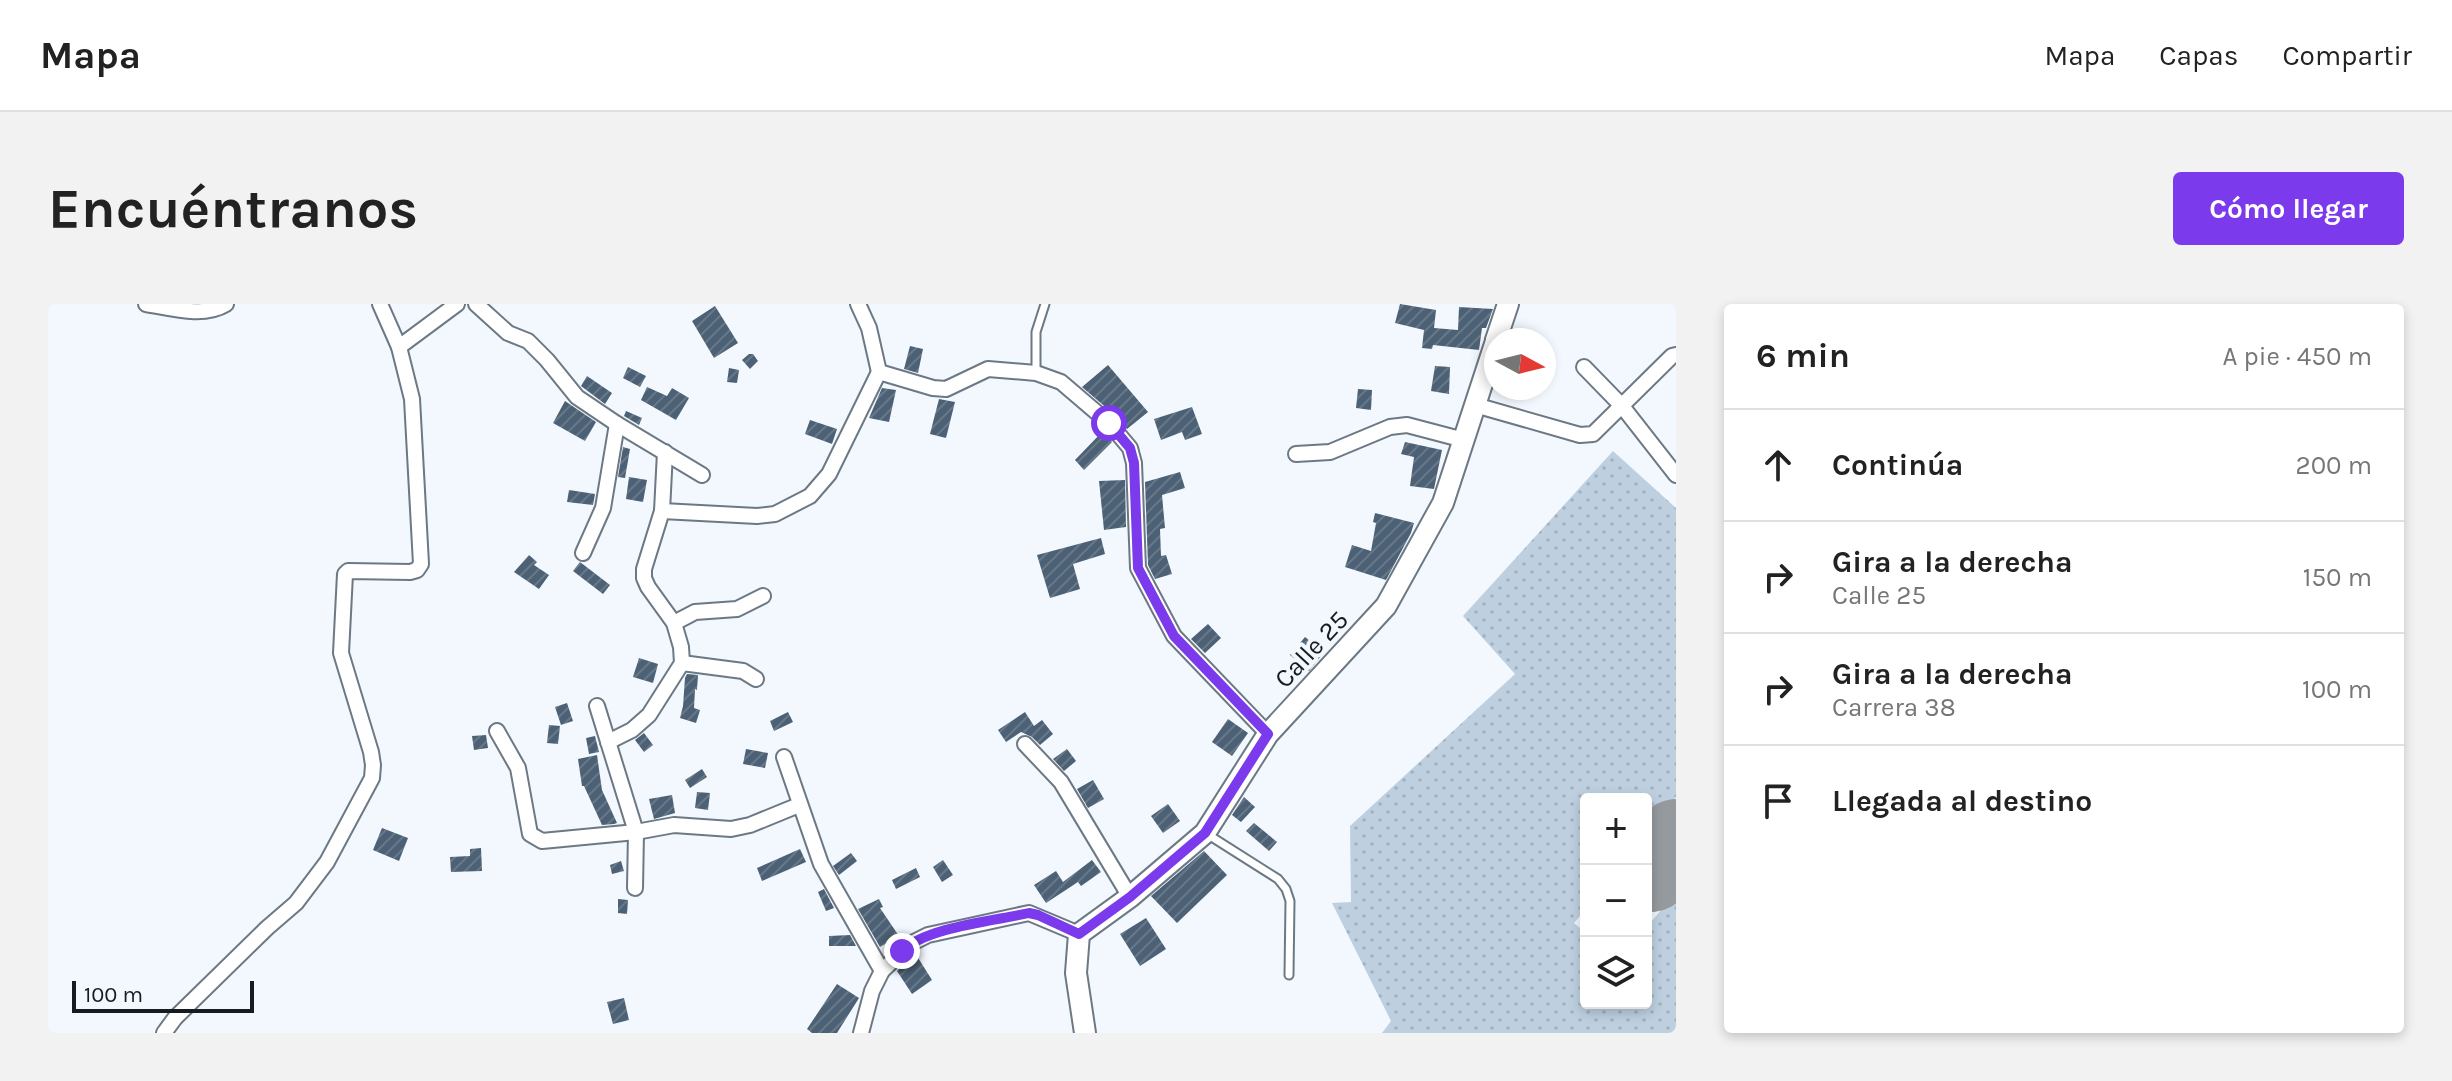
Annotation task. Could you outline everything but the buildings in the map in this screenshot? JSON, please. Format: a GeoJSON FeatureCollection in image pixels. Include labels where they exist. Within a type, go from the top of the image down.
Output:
{"type":"FeatureCollection","features":[{"type":"Feature","properties":{"kind":"street"},"geometry":{"type":"LineString","coordinates":[[146,304],[189,311],[219,308],[226,304]]}},
{"type":"Feature","properties":{"kind":"street"},"geometry":{"type":"LineString","coordinates":[[164,1033],[175,1018],[296,903],[327,862],[372,778],[371,752],[341,653],[345,574],[348,571],[410,572],[417,570],[421,564],[412,399],[399,347],[380,304]]}},
{"type":"Feature","properties":{"kind":"street"},"geometry":{"type":"LineString","coordinates":[[399,347],[457,304]]}},
{"type":"Feature","properties":{"kind":"street"},"geometry":{"type":"LineString","coordinates":[[476,304],[508,333],[528,341],[577,397],[702,475]]}},
{"type":"Feature","properties":{"kind":"street"},"geometry":{"type":"LineString","coordinates":[[662,511],[757,516],[775,514],[810,496],[829,474],[879,372],[869,328],[858,304]]}},
{"type":"Feature","properties":{"kind":"street","name":"Calle 25"},"geometry":{"type":"LineString","coordinates":[[1500,328],[1508,304]]}},
{"type":"Feature","properties":{"kind":"street"},"geometry":{"type":"LineString","coordinates":[[1475,405],[1586,436],[1593,434],[1676,355]]}},
{"type":"Feature","properties":{"kind":"street"},"geometry":{"type":"LineString","coordinates":[[1584,367],[1622,406],[1676,475]]}},
{"type":"Feature","properties":{"kind":"street"},"geometry":{"type":"LineString","coordinates":[[879,372],[946,389],[988,369],[1036,373],[1061,382],[1109,423],[1130,448],[1134,463],[1138,568],[1174,636],[1268,734]]}},
{"type":"Feature","properties":{"kind":"street","name":"Calle 25"},"geometry":{"type":"LineString","coordinates":[[1079,934],[1130,897],[1205,833],[1268,734],[1386,606],[1443,503],[1484,377]]}},
{"type":"Feature","properties":{"kind":"street"},"geometry":{"type":"LineString","coordinates":[[583,553],[603,508],[617,424]]}},
{"type":"Feature","properties":{"kind":"street"},"geometry":{"type":"LineString","coordinates":[[1296,454],[1330,452],[1390,427],[1407,425],[1464,440]]}},
{"type":"Feature","properties":{"kind":"street"},"geometry":{"type":"LineString","coordinates":[[608,742],[632,730],[649,715],[682,663],[674,623],[644,578],[662,511],[665,452]]}},
{"type":"Feature","properties":{"kind":"street"},"geometry":{"type":"LineString","coordinates":[[674,623],[695,612],[737,609],[763,596]]}},
{"type":"Feature","properties":{"kind":"street"},"geometry":{"type":"LineString","coordinates":[[682,663],[743,671],[756,679]]}},
{"type":"Feature","properties":{"kind":"street"},"geometry":{"type":"LineString","coordinates":[[597,706],[636,832],[635,888]]}},
{"type":"Feature","properties":{"kind":"street"},"geometry":{"type":"LineString","coordinates":[[497,731],[518,768],[530,834],[542,841],[674,825],[731,829],[750,825],[799,805]]}},
{"type":"Feature","properties":{"kind":"street"},"geometry":{"type":"LineString","coordinates":[[1025,744],[1061,782],[1130,897]]}},
{"type":"Feature","properties":{"kind":"street"},"geometry":{"type":"LineString","coordinates":[[784,757],[821,864],[882,971]]}},
{"type":"Feature","properties":{"kind":"street"},"geometry":{"type":"LineString","coordinates":[[861,1033],[872,991],[882,971],[910,944],[928,935],[1029,913],[1079,934],[1076,973],[1085,1033]]}},
{"type":"Feature","properties":{"kind":"lane"},"geometry":{"type":"LineString","coordinates":[[1036,373],[1036,332],[1045,304]]}},
{"type":"Feature","properties":{"kind":"lane"},"geometry":{"type":"LineString","coordinates":[[1205,833],[1278,879],[1286,889],[1290,901],[1289,975]]}},
{"type":"Feature","properties":{"kind":"shaded area"},"geometry":{"type":"Polygon","coordinates":[[[1613,451],[1676,508],[1676,797],[1652,827],[1652,793],[1580,793],[1580,916],[1574,923],[1580,928],[1580,1009],[1652,1009],[1652,921],[1676,892],[1676,1033],[1382,1033],[1391,1021],[1332,903],[1351,902],[1350,826],[1515,674],[1463,616],[1613,451]]]}},
{"type":"Feature","properties":{"kind":"runway"},"geometry":{"type":"LineString","coordinates":[[1652,870],[1676,840]]}},
{"type":"Feature","properties":{"kind":"route"},"geometry":{"type":"LineString","coordinates":[[902,951],[928,935],[1029,913],[1079,934],[1130,897],[1205,833],[1268,734],[1174,636],[1138,568],[1134,463],[1130,448],[1109,423]]}}]}
